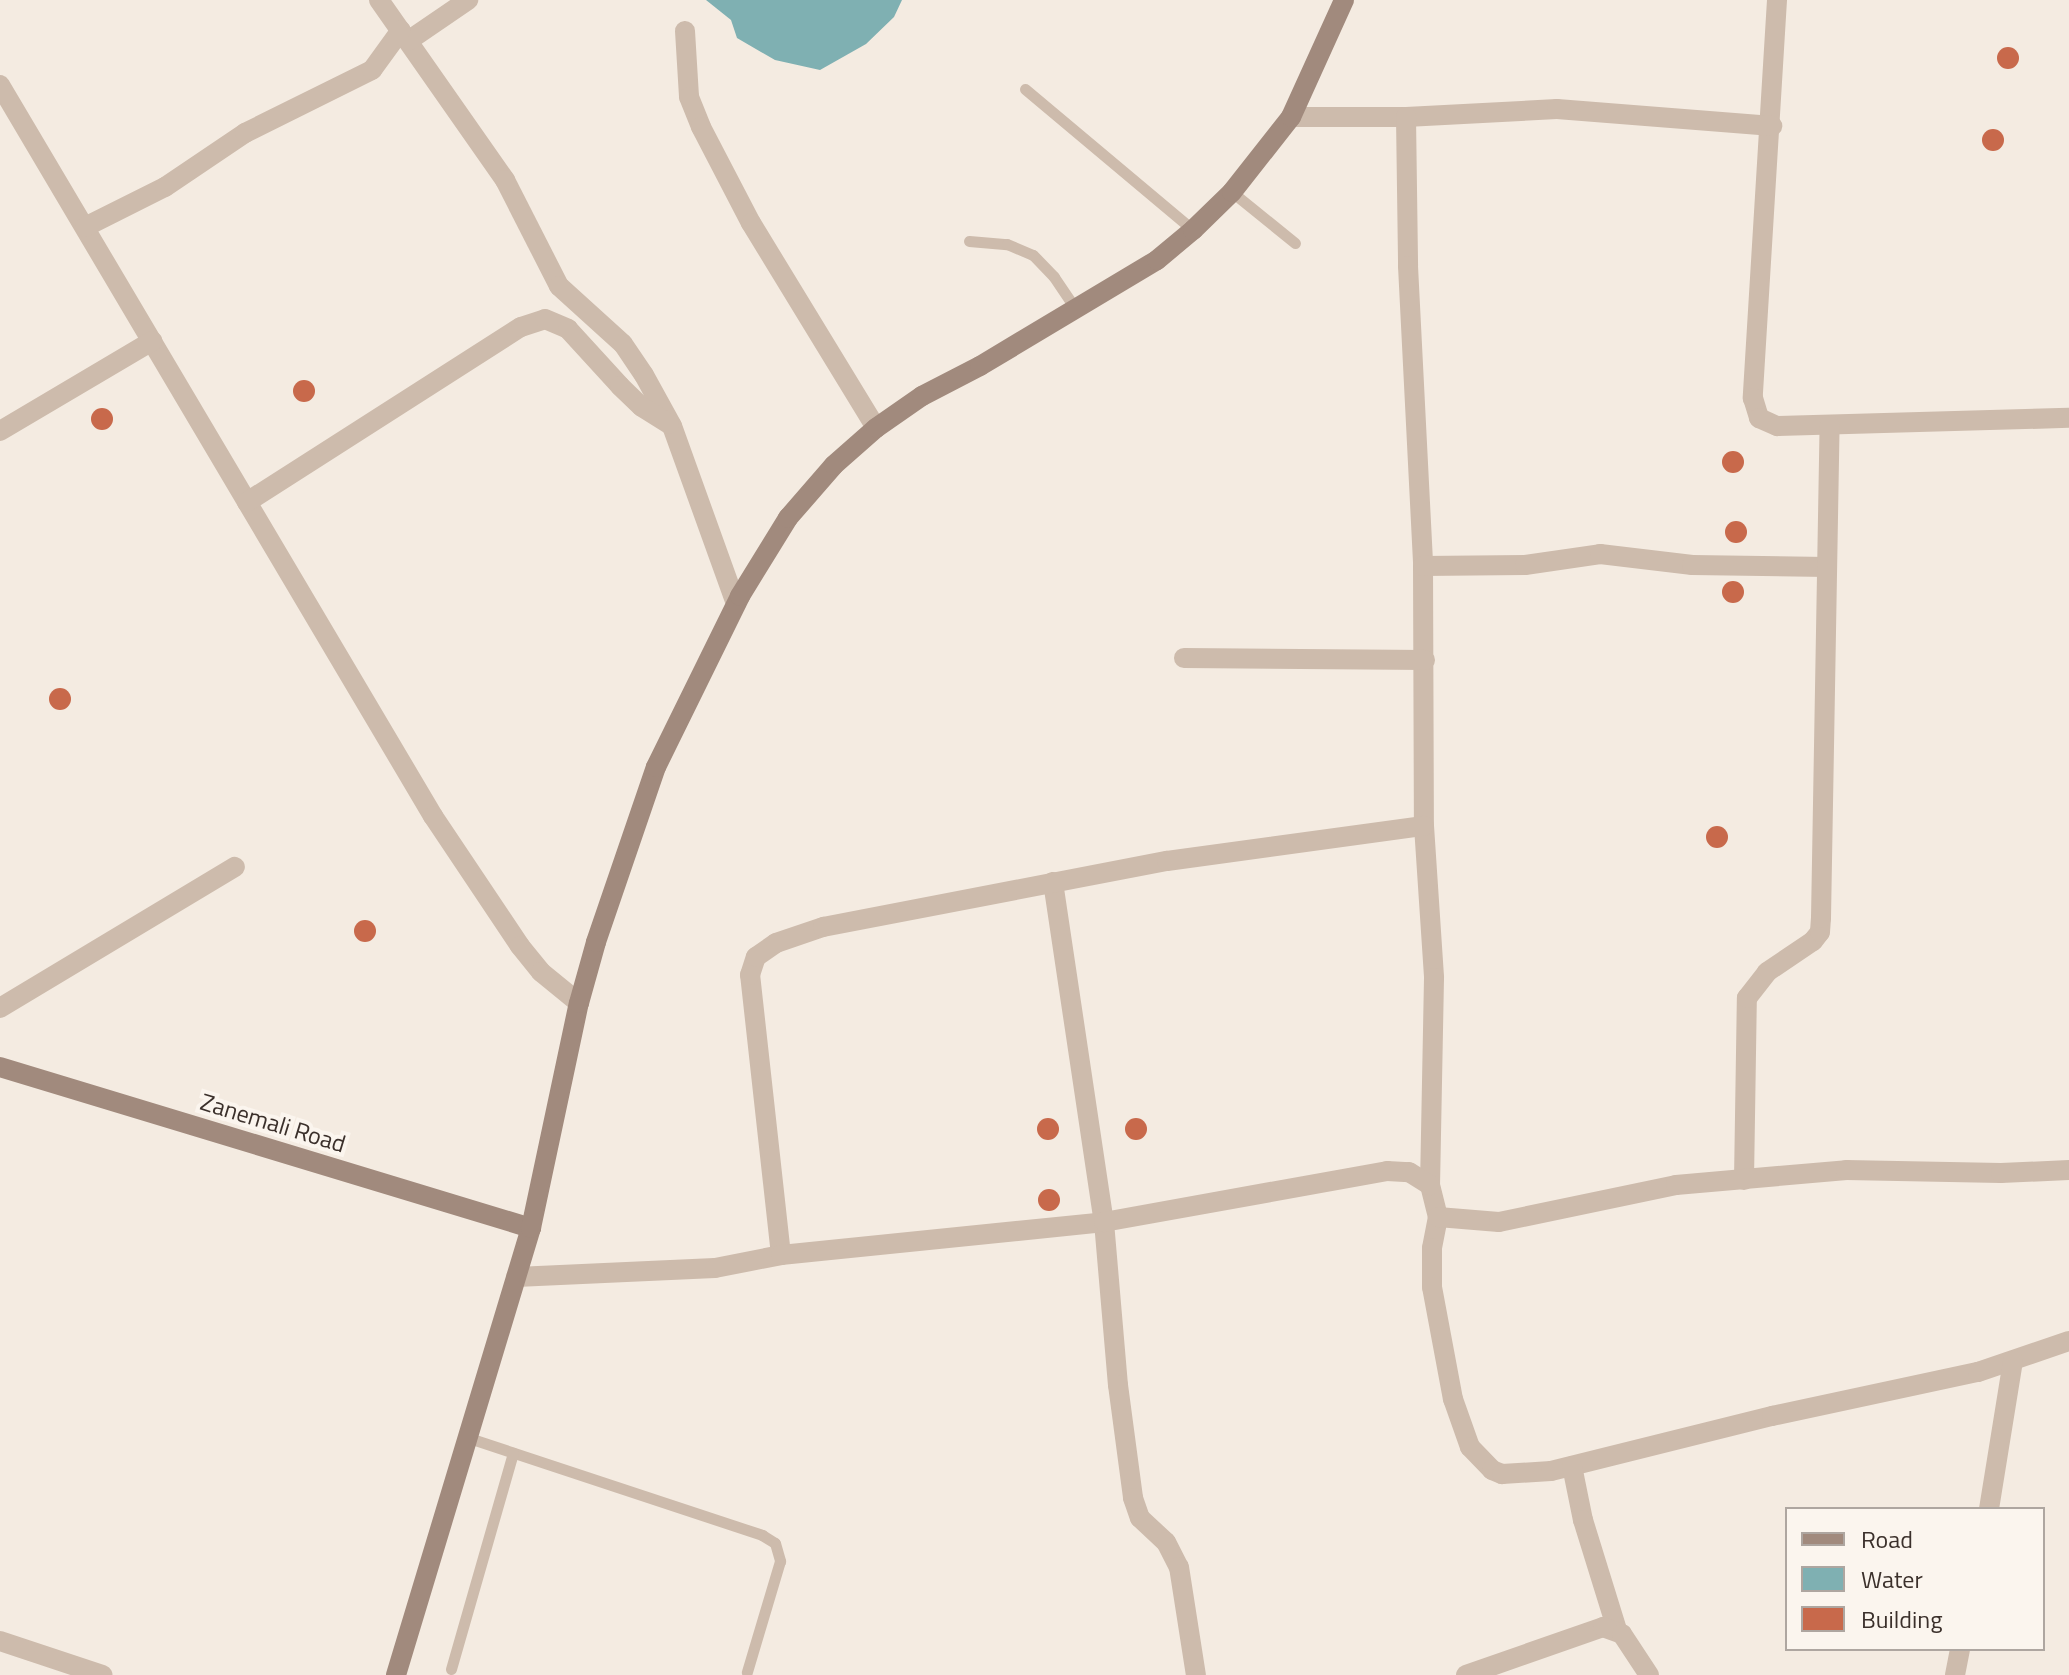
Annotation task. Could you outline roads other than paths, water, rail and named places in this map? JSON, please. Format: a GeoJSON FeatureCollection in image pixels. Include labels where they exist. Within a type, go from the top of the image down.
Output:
{"type":"FeatureCollection","features":[{"type":"Feature","properties":{"kind":"street"},"geometry":{"type":"LineString","coordinates":[[379,0],[505,180],[554,279],[631,353],[672,426],[736,604]]}},
{"type":"Feature","properties":{"kind":"street"},"geometry":{"type":"LineString","coordinates":[[85,227],[165,187],[245,133],[372,70],[404,36],[468,0]]}},
{"type":"Feature","properties":{"kind":"street"},"geometry":{"type":"LineString","coordinates":[[396,1675],[531,1228],[579,1003],[656,767],[736,604],[788,518],[834,465],[876,428],[922,396],[1076,310],[1157,260],[1232,192],[1291,117],[1344,0]]}},
{"type":"Feature","properties":{"kind":"street"},"geometry":{"type":"LineString","coordinates":[[1777,0],[1772,126],[1753,398],[1759,418],[1768,424],[1830,425],[2069,418]]}},
{"type":"Feature","properties":{"kind":"street"},"geometry":{"type":"LineString","coordinates":[[685,31],[689,97],[701,127],[751,223],[876,428]]}},
{"type":"Feature","properties":{"kind":"street"},"geometry":{"type":"LineString","coordinates":[[0,85],[433,816],[520,946],[541,972],[579,1003]]}},
{"type":"Feature","properties":{"kind":"street"},"geometry":{"type":"LineString","coordinates":[[1291,117],[1406,117],[1557,109],[1772,126]]}},
{"type":"Feature","properties":{"kind":"street"},"geometry":{"type":"LineString","coordinates":[[1406,117],[1408,266],[1423,566],[1424,826],[1434,978],[1430,1185],[1438,1217],[1431,1259],[1434,1312],[1453,1399],[1470,1447],[1492,1470],[1502,1474],[1525,1475],[1772,1416],[1978,1372],[2069,1341]]}},
{"type":"Feature","properties":{"kind":"street"},"geometry":{"type":"LineString","coordinates":[[247,502],[521,327],[545,319],[568,329],[642,407],[672,426]]}},
{"type":"Feature","properties":{"kind":"street"},"geometry":{"type":"LineString","coordinates":[[0,431],[152,341]]}},
{"type":"Feature","properties":{"kind":"street"},"geometry":{"type":"LineString","coordinates":[[1744,1180],[1747,998],[1767,972],[1805,948],[1820,932],[1830,425]]}},
{"type":"Feature","properties":{"kind":"street"},"geometry":{"type":"LineString","coordinates":[[1423,566],[1525,565],[1600,554],[1692,565],[1827,567]]}},
{"type":"Feature","properties":{"kind":"street"},"geometry":{"type":"LineString","coordinates":[[1184,658],[1425,660]]}},
{"type":"Feature","properties":{"kind":"street"},"geometry":{"type":"LineString","coordinates":[[781,1255],[750,975],[752,962],[776,943],[823,927],[1167,861],[1424,826]]}},
{"type":"Feature","properties":{"kind":"street"},"geometry":{"type":"LineString","coordinates":[[0,1008],[235,867]]}},
{"type":"Feature","properties":{"kind":"street"},"geometry":{"type":"LineString","coordinates":[[1053,882],[1104,1222],[1133,1498],[1140,1518],[1166,1542],[1179,1567],[1196,1675]]}},
{"type":"Feature","properties":{"kind":"street","name":"Zanemali Road"},"geometry":{"type":"LineString","coordinates":[[0,1067],[531,1228]]}},
{"type":"Feature","properties":{"kind":"street"},"geometry":{"type":"LineString","coordinates":[[1438,1217],[1511,1221],[1676,1185],[1846,1170],[2069,1170]]}},
{"type":"Feature","properties":{"kind":"street"},"geometry":{"type":"LineString","coordinates":[[516,1277],[700,1270],[739,1266],[781,1255],[1104,1222],[1387,1171],[1409,1172],[1430,1185]]}},
{"type":"Feature","properties":{"kind":"street"},"geometry":{"type":"LineString","coordinates":[[1989,1507],[2013,1361]]}},
{"type":"Feature","properties":{"kind":"street"},"geometry":{"type":"LineString","coordinates":[[1572,1466],[1583,1520],[1617,1630],[1649,1675]]}},
{"type":"Feature","properties":{"kind":"street"},"geometry":{"type":"LineString","coordinates":[[1466,1675],[1597,1628],[1617,1630]]}},
{"type":"Feature","properties":{"kind":"street"},"geometry":{"type":"LineString","coordinates":[[0,1641],[102,1675]]}},
{"type":"Feature","properties":{"kind":"street"},"geometry":{"type":"LineString","coordinates":[[1955,1675],[1960,1651]]}},
{"type":"Feature","properties":{"kind":"lane"},"geometry":{"type":"LineString","coordinates":[[1025,89],[1193,230]]}},
{"type":"Feature","properties":{"kind":"lane"},"geometry":{"type":"LineString","coordinates":[[1232,192],[1295,243]]}},
{"type":"Feature","properties":{"kind":"lane"},"geometry":{"type":"LineString","coordinates":[[969,241],[1007,244],[1033,255],[1054,277],[1076,310]]}},
{"type":"Feature","properties":{"kind":"lane"},"geometry":{"type":"LineString","coordinates":[[469,1438],[762,1535],[775,1543],[780,1561],[747,1672]]}},
{"type":"Feature","properties":{"kind":"lane"},"geometry":{"type":"LineString","coordinates":[[451,1669],[513,1453]]}},
{"type":"Feature","properties":{"kind":"water"},"geometry":{"type":"Polygon","coordinates":[[[706,0],[902,0],[894,17],[866,44],[820,70],[775,60],[737,38],[731,20],[706,0]]]}}]}
